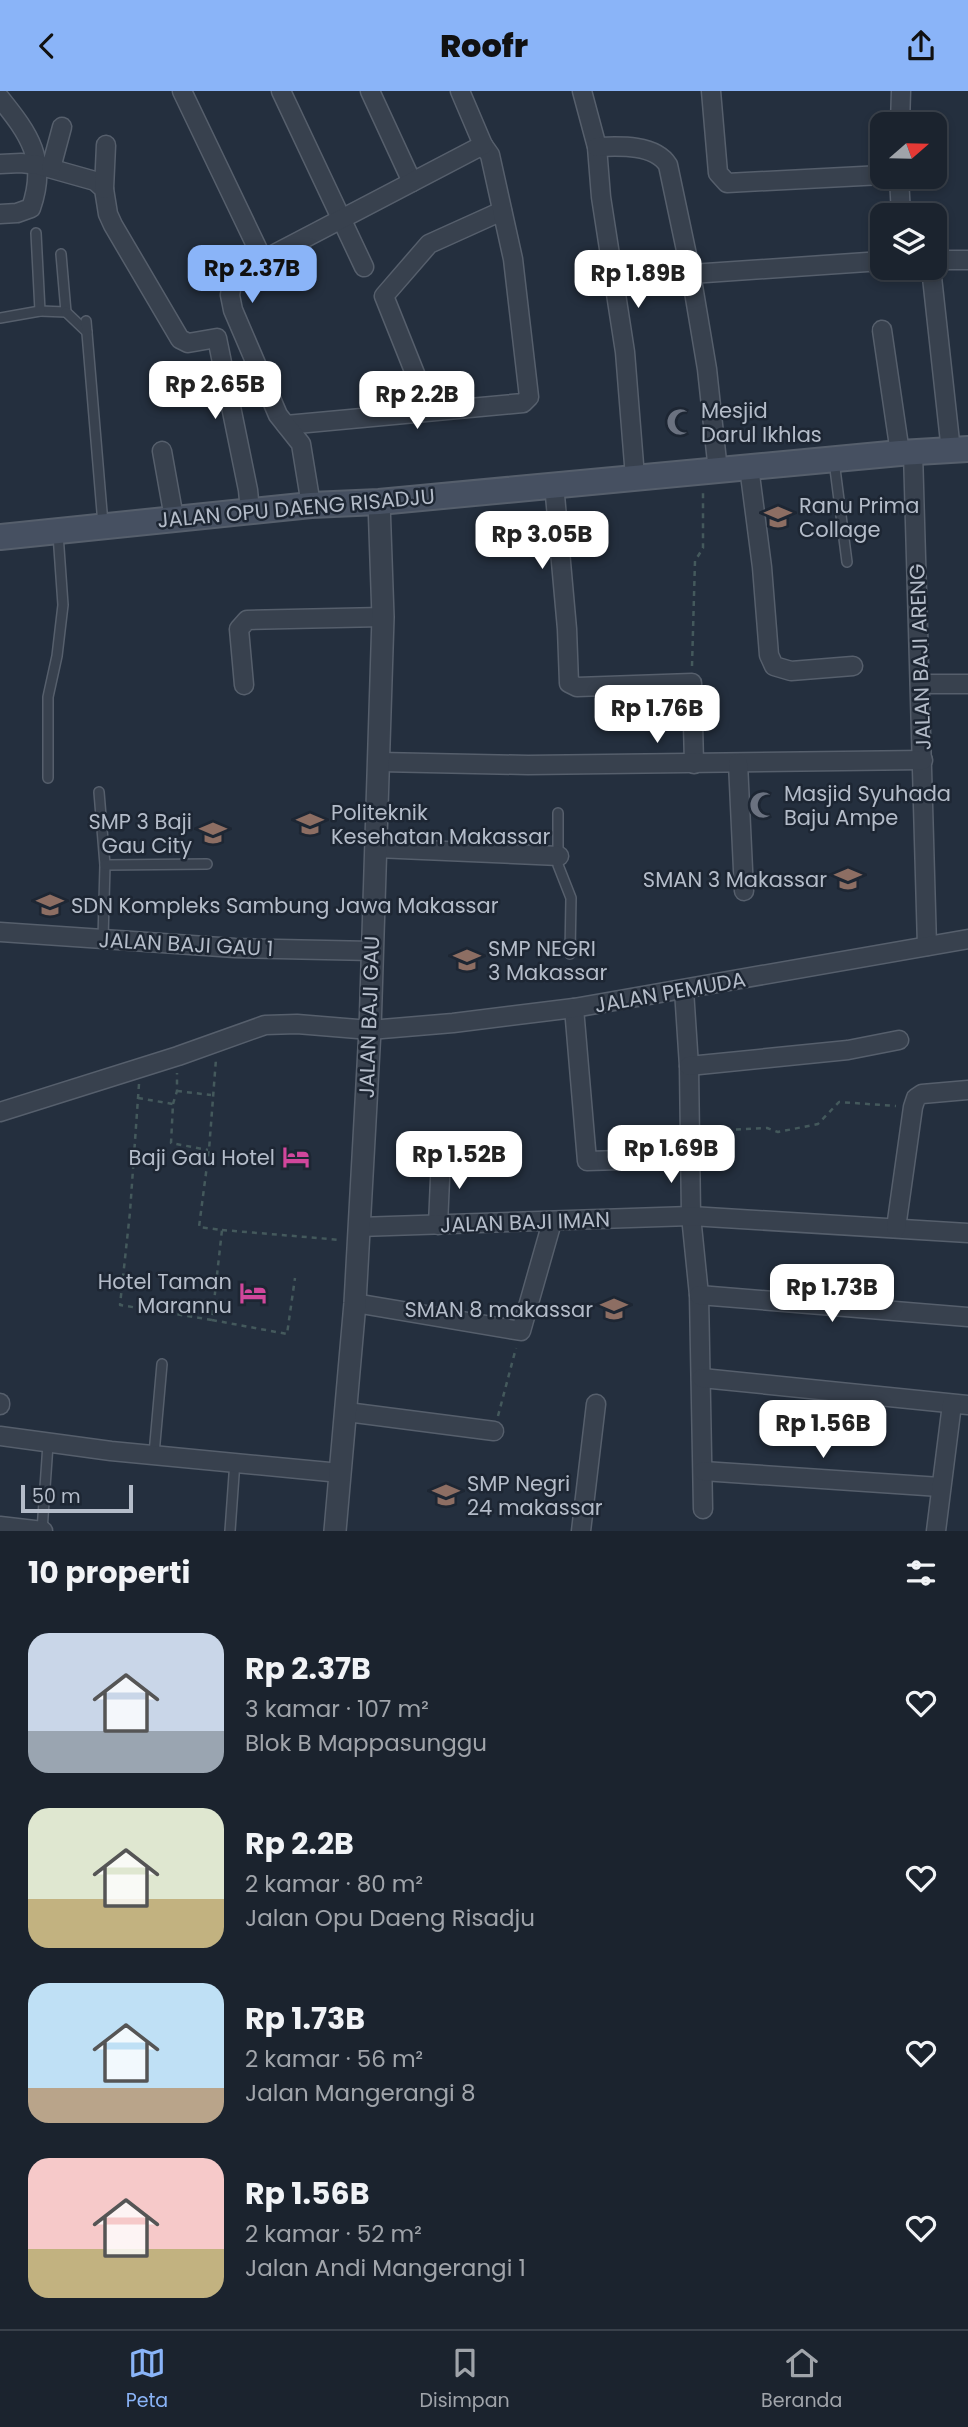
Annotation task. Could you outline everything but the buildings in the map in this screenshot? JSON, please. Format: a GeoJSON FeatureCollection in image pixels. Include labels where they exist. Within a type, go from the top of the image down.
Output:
{"type":"FeatureCollection","features":[{"type":"Feature","properties":{"kind":"main road","name":"JALAN OPU DAENG RISADJU"},"geometry":{"type":"LineString","coordinates":[[0,537],[311,505],[379,502],[554,484],[960,450]]}},
{"type":"Feature","properties":{"kind":"street"},"geometry":{"type":"LineString","coordinates":[[182,91],[263,260]]}},
{"type":"Feature","properties":{"kind":"street"},"geometry":{"type":"LineString","coordinates":[[370,91],[412,182]]}},
{"type":"Feature","properties":{"kind":"street"},"geometry":{"type":"LineString","coordinates":[[286,425],[523,403],[529,397],[513,259],[490,155],[460,91]]}},
{"type":"Feature","properties":{"kind":"street"},"geometry":{"type":"LineString","coordinates":[[582,91],[597,147],[601,197],[625,352],[635,477]]}},
{"type":"Feature","properties":{"kind":"street"},"geometry":{"type":"LineString","coordinates":[[711,91],[718,173],[727,183],[870,176]]}},
{"type":"Feature","properties":{"kind":"street"},"geometry":{"type":"LineString","coordinates":[[900,112],[901,91]]}},
{"type":"Feature","properties":{"kind":"street"},"geometry":{"type":"LineString","coordinates":[[286,92],[364,267]]}},
{"type":"Feature","properties":{"kind":"street"},"geometry":{"type":"LineString","coordinates":[[0,98],[27,135],[45,167]]}},
{"type":"Feature","properties":{"kind":"street"},"geometry":{"type":"LineString","coordinates":[[0,214],[25,212],[31,208],[62,127]]}},
{"type":"Feature","properties":{"kind":"street"},"geometry":{"type":"LineString","coordinates":[[106,145],[104,189],[108,213],[167,307],[180,339],[188,343],[217,338],[250,511]]}},
{"type":"Feature","properties":{"kind":"street"},"geometry":{"type":"LineString","coordinates":[[311,505],[300,444],[273,405],[240,328],[232,303],[232,284],[236,278],[263,260],[483,145]]}},
{"type":"Feature","properties":{"kind":"street"},"geometry":{"type":"LineString","coordinates":[[597,147],[634,146],[659,156],[668,165],[691,274],[707,369],[710,472]]}},
{"type":"Feature","properties":{"kind":"street"},"geometry":{"type":"LineString","coordinates":[[0,164],[21,163],[45,167],[95,181],[104,189]]}},
{"type":"Feature","properties":{"kind":"street"},"geometry":{"type":"LineString","coordinates":[[430,411],[384,296],[429,244],[502,211]]}},
{"type":"Feature","properties":{"kind":"street"},"geometry":{"type":"LineString","coordinates":[[947,260],[968,260]]}},
{"type":"Feature","properties":{"kind":"street"},"geometry":{"type":"LineString","coordinates":[[691,274],[870,262]]}},
{"type":"Feature","properties":{"kind":"street"},"geometry":{"type":"LineString","coordinates":[[933,280],[960,450]]}},
{"type":"Feature","properties":{"kind":"street","name":"JALAN BAJI ARENG"},"geometry":{"type":"LineString","coordinates":[[882,330],[906,453],[920,684],[928,946]]}},
{"type":"Feature","properties":{"kind":"street"},"geometry":{"type":"LineString","coordinates":[[162,451],[174,518]]}},
{"type":"Feature","properties":{"kind":"street"},"geometry":{"type":"LineString","coordinates":[[750,467],[769,655],[774,666],[791,671],[853,666]]}},
{"type":"Feature","properties":{"kind":"street"},"geometry":{"type":"LineString","coordinates":[[554,484],[569,683],[577,687],[692,683],[694,764]]}},
{"type":"Feature","properties":{"kind":"street","name":"JALAN BAJI GAU"},"geometry":{"type":"LineString","coordinates":[[335,1531],[355,1303],[370,1030],[383,617],[379,502]]}},
{"type":"Feature","properties":{"kind":"street"},"geometry":{"type":"LineString","coordinates":[[244,685],[239,629],[247,620],[383,617]]}},
{"type":"Feature","properties":{"kind":"street"},"geometry":{"type":"LineString","coordinates":[[920,684],[968,684]]}},
{"type":"Feature","properties":{"kind":"street"},"geometry":{"type":"LineString","coordinates":[[380,762],[528,765],[923,760]]}},
{"type":"Feature","properties":{"kind":"street"},"geometry":{"type":"LineString","coordinates":[[738,764],[744,891]]}},
{"type":"Feature","properties":{"kind":"street"},"geometry":{"type":"LineString","coordinates":[[376,848],[559,856]]}},
{"type":"Feature","properties":{"kind":"street","name":"JALAN BAJI GAU 1"},"geometry":{"type":"LineString","coordinates":[[0,932],[261,949],[373,951]]}},
{"type":"Feature","properties":{"kind":"street","name":"JALAN PEMUDA"},"geometry":{"type":"LineString","coordinates":[[0,1112],[178,1056],[265,1025],[297,1024],[370,1030],[453,1023],[574,1008],[968,939]]}},
{"type":"Feature","properties":{"kind":"street"},"geometry":{"type":"LineString","coordinates":[[684,990],[689,1066],[691,1216],[699,1294],[704,1509]]}},
{"type":"Feature","properties":{"kind":"street"},"geometry":{"type":"LineString","coordinates":[[574,1008],[587,1161],[690,1158]]}},
{"type":"Feature","properties":{"kind":"street"},"geometry":{"type":"LineString","coordinates":[[689,1066],[848,1050],[899,1040]]}},
{"type":"Feature","properties":{"kind":"street"},"geometry":{"type":"LineString","coordinates":[[896,1228],[916,1098],[922,1094],[968,1090]]}},
{"type":"Feature","properties":{"kind":"street"},"geometry":{"type":"LineString","coordinates":[[438,1225],[441,1156]]}},
{"type":"Feature","properties":{"kind":"street","name":"JALAN BAJI IMAN"},"geometry":{"type":"LineString","coordinates":[[358,1234],[438,1225],[691,1216],[968,1233]]}},
{"type":"Feature","properties":{"kind":"street"},"geometry":{"type":"LineString","coordinates":[[355,1303],[521,1331],[552,1222]]}},
{"type":"Feature","properties":{"kind":"street"},"geometry":{"type":"LineString","coordinates":[[699,1294],[968,1317]]}},
{"type":"Feature","properties":{"kind":"street"},"geometry":{"type":"LineString","coordinates":[[702,1378],[960,1405],[940,1487],[936,1531]]}},
{"type":"Feature","properties":{"kind":"street"},"geometry":{"type":"LineString","coordinates":[[581,1531],[596,1404]]}},
{"type":"Feature","properties":{"kind":"street"},"geometry":{"type":"LineString","coordinates":[[347,1412],[494,1431]]}},
{"type":"Feature","properties":{"kind":"street"},"geometry":{"type":"LineString","coordinates":[[0,1436],[48,1444],[340,1473]]}},
{"type":"Feature","properties":{"kind":"street"},"geometry":{"type":"LineString","coordinates":[[704,1471],[940,1487]]}},
{"type":"Feature","properties":{"kind":"street"},"geometry":{"type":"LineString","coordinates":[[0,1526],[42,1531]]}},
{"type":"Feature","properties":{"kind":"lane"},"geometry":{"type":"LineString","coordinates":[[36,233],[40,311]]}},
{"type":"Feature","properties":{"kind":"lane"},"geometry":{"type":"LineString","coordinates":[[61,254],[66,311],[87,332]]}},
{"type":"Feature","properties":{"kind":"lane"},"geometry":{"type":"LineString","coordinates":[[0,318],[40,311],[66,311]]}},
{"type":"Feature","properties":{"kind":"lane"},"geometry":{"type":"LineString","coordinates":[[86,321],[104,525]]}},
{"type":"Feature","properties":{"kind":"lane"},"geometry":{"type":"LineString","coordinates":[[834,459],[847,562]]}},
{"type":"Feature","properties":{"kind":"lane"},"geometry":{"type":"LineString","coordinates":[[48,778],[48,697],[57,656],[63,605],[58,529]]}},
{"type":"Feature","properties":{"kind":"lane"},"geometry":{"type":"LineString","coordinates":[[99,792],[105,865],[103,939]]}},
{"type":"Feature","properties":{"kind":"lane"},"geometry":{"type":"LineString","coordinates":[[558,813],[558,865],[570,898],[570,954]]}},
{"type":"Feature","properties":{"kind":"lane"},"geometry":{"type":"LineString","coordinates":[[105,865],[206,864]]}},
{"type":"Feature","properties":{"kind":"lane"},"geometry":{"type":"LineString","coordinates":[[154,1454],[162,1364]]}},
{"type":"Feature","properties":{"kind":"lane"},"geometry":{"type":"LineString","coordinates":[[42,1531],[48,1444]]}},
{"type":"Feature","properties":{"kind":"lane"},"geometry":{"type":"LineString","coordinates":[[230,1531],[235,1461]]}},
{"type":"Feature","properties":{"kind":"path"},"geometry":{"type":"LineString","coordinates":[[692,683],[695,561],[703,548],[710,472]]}},
{"type":"Feature","properties":{"kind":"path"},"geometry":{"type":"LineString","coordinates":[[218,1040],[211,1095],[209,1150],[199,1227],[302,1238],[358,1234]]}},
{"type":"Feature","properties":{"kind":"path"},"geometry":{"type":"LineString","coordinates":[[178,1056],[171,1143],[209,1150]]}},
{"type":"Feature","properties":{"kind":"path"},"geometry":{"type":"LineString","coordinates":[[140,1067],[120,1305],[287,1334],[295,1278]]}},
{"type":"Feature","properties":{"kind":"path"},"geometry":{"type":"LineString","coordinates":[[177,1091],[211,1095]]}},
{"type":"Feature","properties":{"kind":"path"},"geometry":{"type":"LineString","coordinates":[[138,1098],[173,1104]]}},
{"type":"Feature","properties":{"kind":"path"},"geometry":{"type":"LineString","coordinates":[[690,1131],[767,1128],[778,1132],[818,1124],[839,1103],[913,1107]]}},
{"type":"Feature","properties":{"kind":"path"},"geometry":{"type":"LineString","coordinates":[[212,1320],[222,1230]]}},
{"type":"Feature","properties":{"kind":"path"},"geometry":{"type":"LineString","coordinates":[[494,1431],[521,1331]]}},
{"type":"Feature","properties":{"kind":"place","name":"Mesjid Darul Ikhlas"},"geometry":{"type":"Point","coordinates":[680,422]}},
{"type":"Feature","properties":{"kind":"place","name":"Ranu Prima Collage"},"geometry":{"type":"Point","coordinates":[778,517]}},
{"type":"Feature","properties":{"kind":"place","name":"Masjid Syuhada Baju Ampe"},"geometry":{"type":"Point","coordinates":[763,805]}},
{"type":"Feature","properties":{"kind":"place","name":"Politeknik Kesehatan Makassar"},"geometry":{"type":"Point","coordinates":[310,824]}},
{"type":"Feature","properties":{"kind":"place","name":"SMP 3 Baji Gau City"},"geometry":{"type":"Point","coordinates":[213,833]}},
{"type":"Feature","properties":{"kind":"place","name":"SMAN 3 Makassar"},"geometry":{"type":"Point","coordinates":[848,879]}},
{"type":"Feature","properties":{"kind":"place","name":"SDN Kompleks Sambung Jawa Makassar"},"geometry":{"type":"Point","coordinates":[50,905]}},
{"type":"Feature","properties":{"kind":"place","name":"SMP NEGRI 3 Makassar"},"geometry":{"type":"Point","coordinates":[467,960]}},
{"type":"Feature","properties":{"kind":"place","name":"Baji Gau Hotel"},"geometry":{"type":"Point","coordinates":[296,1157]}},
{"type":"Feature","properties":{"kind":"place","name":"Hotel Taman Marannu"},"geometry":{"type":"Point","coordinates":[253,1293]}},
{"type":"Feature","properties":{"kind":"place","name":"SMAN 8 makassar"},"geometry":{"type":"Point","coordinates":[614,1309]}},
{"type":"Feature","properties":{"kind":"place","name":"SMP Negri 24 makassar"},"geometry":{"type":"Point","coordinates":[446,1495]}}]}
